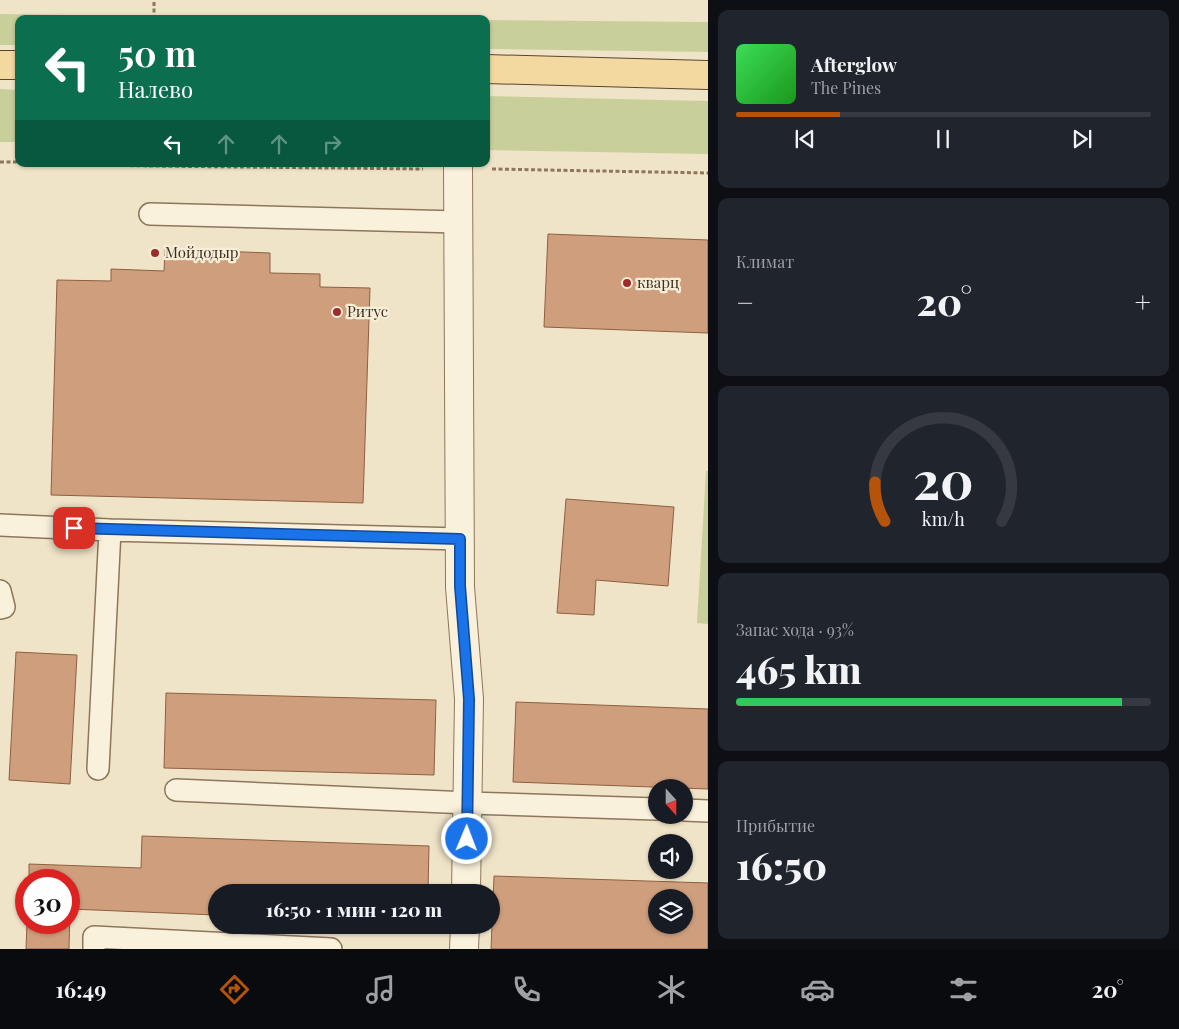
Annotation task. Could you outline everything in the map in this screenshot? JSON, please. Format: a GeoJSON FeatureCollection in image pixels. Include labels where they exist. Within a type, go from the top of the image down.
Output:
{"type":"FeatureCollection","features":[{"type":"Feature","properties":{"kind":"main road"},"geometry":{"type":"LineString","coordinates":[[0,65],[15,65]]}},
{"type":"Feature","properties":{"kind":"main road"},"geometry":{"type":"LineString","coordinates":[[490,69],[708,75]]}},
{"type":"Feature","properties":{"kind":"street"},"geometry":{"type":"LineString","coordinates":[[458,167],[460,586],[469,699],[466,884]]}},
{"type":"Feature","properties":{"kind":"street"},"geometry":{"type":"LineString","coordinates":[[464,949],[465,934]]}},
{"type":"Feature","properties":{"kind":"lane"},"geometry":{"type":"LineString","coordinates":[[150,214],[458,222]]}},
{"type":"Feature","properties":{"kind":"lane"},"geometry":{"type":"LineString","coordinates":[[0,525],[110,530],[460,539]]}},
{"type":"Feature","properties":{"kind":"lane"},"geometry":{"type":"LineString","coordinates":[[98,769],[110,530]]}},
{"type":"Feature","properties":{"kind":"lane"},"geometry":{"type":"LineString","coordinates":[[0,591],[4,607],[0,608]]}},
{"type":"Feature","properties":{"kind":"lane"},"geometry":{"type":"LineString","coordinates":[[176,790],[648,809]]}},
{"type":"Feature","properties":{"kind":"lane"},"geometry":{"type":"LineString","coordinates":[[693,810],[708,811]]}},
{"type":"Feature","properties":{"kind":"lane"},"geometry":{"type":"LineString","coordinates":[[94,949],[94,937],[331,949]]}},
{"type":"Feature","properties":{"kind":"path"},"geometry":{"type":"LineString","coordinates":[[154,0],[154,15]]}},
{"type":"Feature","properties":{"kind":"path"},"geometry":{"type":"LineString","coordinates":[[0,162],[15,162]]}},
{"type":"Feature","properties":{"kind":"green space"},"geometry":{"type":"Polygon","coordinates":[[[0,14],[70,15],[15,15],[15,45],[0,45],[0,14]]]}},
{"type":"Feature","properties":{"kind":"green space"},"geometry":{"type":"Polygon","coordinates":[[[490,20],[708,22],[708,52],[490,49],[490,20]]]}},
{"type":"Feature","properties":{"kind":"green space"},"geometry":{"type":"Polygon","coordinates":[[[0,89],[15,90],[15,142],[0,142],[0,89]]]}},
{"type":"Feature","properties":{"kind":"green space"},"geometry":{"type":"Polygon","coordinates":[[[490,96],[708,101],[708,154],[490,150],[490,96]]]}},
{"type":"Feature","properties":{"kind":"green space"},"geometry":{"type":"Polygon","coordinates":[[[706,471],[708,471],[708,624],[697,623],[706,471]]]}},
{"type":"Feature","properties":{"kind":"building","name":"кварц"},"geometry":{"type":"Polygon","coordinates":[[[548,234],[708,240],[708,333],[544,327],[548,234]]]}},
{"type":"Feature","properties":{"kind":"building"},"geometry":{"type":"Polygon","coordinates":[[[165,249],[270,253],[270,273],[320,274],[320,287],[370,288],[363,503],[51,495],[57,280],[111,281],[111,269],[164,271],[165,249]]]}},
{"type":"Feature","properties":{"kind":"building"},"geometry":{"type":"Polygon","coordinates":[[[566,499],[674,507],[668,586],[596,580],[594,615],[557,613],[566,499]]]}},
{"type":"Feature","properties":{"kind":"building"},"geometry":{"type":"Polygon","coordinates":[[[16,652],[77,655],[70,784],[9,780],[16,652]]]}},
{"type":"Feature","properties":{"kind":"building"},"geometry":{"type":"Polygon","coordinates":[[[166,693],[436,700],[434,775],[164,768],[166,693]]]}},
{"type":"Feature","properties":{"kind":"building"},"geometry":{"type":"Polygon","coordinates":[[[516,702],[708,709],[708,789],[693,788],[693,779],[648,779],[648,787],[513,782],[516,702]]]}},
{"type":"Feature","properties":{"kind":"building"},"geometry":{"type":"Polygon","coordinates":[[[142,836],[429,846],[428,884],[208,884],[208,915],[80,909],[80,869],[29,869],[29,864],[141,868],[142,836]]]}},
{"type":"Feature","properties":{"kind":"building"},"geometry":{"type":"Polygon","coordinates":[[[494,876],[708,883],[708,949],[491,949],[492,934],[500,934],[500,884],[494,884],[494,876]]]}},
{"type":"Feature","properties":{"kind":"building"},"geometry":{"type":"Polygon","coordinates":[[[27,934],[69,934],[69,949],[26,949],[27,934]]]}},
{"type":"Feature","properties":{"kind":"place","name":"Мойдодыр"},"geometry":{"type":"Point","coordinates":[155,253]}},
{"type":"Feature","properties":{"kind":"place","name":"кварц"},"geometry":{"type":"Point","coordinates":[627,283]}},
{"type":"Feature","properties":{"kind":"place","name":"Ритус"},"geometry":{"type":"Point","coordinates":[337,312]}},
{"type":"Feature","properties":{"kind":"route"},"geometry":{"type":"LineString","coordinates":[[74,528],[460,539],[460,586],[469,699],[467,839]]}}]}
